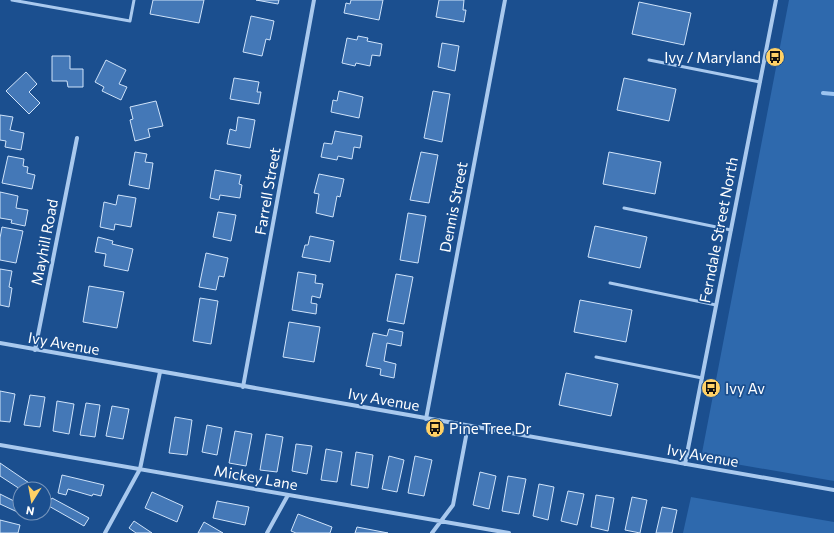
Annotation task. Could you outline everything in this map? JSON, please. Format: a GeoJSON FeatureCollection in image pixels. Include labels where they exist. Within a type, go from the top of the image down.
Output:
{"type":"FeatureCollection","features":[{"type":"Feature","properties":{"kind":"street","name":"Farrell Street"},"geometry":{"type":"LineString","coordinates":[[243,387],[314,0]]}},
{"type":"Feature","properties":{"kind":"street","name":"Dennis Street"},"geometry":{"type":"LineString","coordinates":[[426,419],[505,0]]}},
{"type":"Feature","properties":{"kind":"street","name":"Ferndale Street North"},"geometry":{"type":"LineString","coordinates":[[685,464],[776,0]]}},
{"type":"Feature","properties":{"kind":"street","name":"Mayhill Road"},"geometry":{"type":"LineString","coordinates":[[36,350],[77,138]]}},
{"type":"Feature","properties":{"kind":"street","name":"Ivy Avenue"},"geometry":{"type":"LineString","coordinates":[[0,343],[834,490]]}},
{"type":"Feature","properties":{"kind":"street"},"geometry":{"type":"LineString","coordinates":[[105,533],[140,469],[160,372]]}},
{"type":"Feature","properties":{"kind":"street"},"geometry":{"type":"LineString","coordinates":[[432,533],[453,505],[468,426]]}},
{"type":"Feature","properties":{"kind":"street","name":"Mickey Lane"},"geometry":{"type":"LineString","coordinates":[[0,445],[509,533]]}},
{"type":"Feature","properties":{"kind":"street"},"geometry":{"type":"LineString","coordinates":[[267,533],[288,495]]}},
{"type":"Feature","properties":{"kind":"lane"},"geometry":{"type":"LineString","coordinates":[[12,0],[130,22],[134,0]]}},
{"type":"Feature","properties":{"kind":"lane"},"geometry":{"type":"LineString","coordinates":[[649,60],[760,82]]}},
{"type":"Feature","properties":{"kind":"lane"},"geometry":{"type":"LineString","coordinates":[[624,208],[731,230]]}},
{"type":"Feature","properties":{"kind":"lane"},"geometry":{"type":"LineString","coordinates":[[610,283],[716,305]]}},
{"type":"Feature","properties":{"kind":"lane"},"geometry":{"type":"LineString","coordinates":[[596,358],[702,378]]}},
{"type":"Feature","properties":{"kind":"shaded area"},"geometry":{"type":"Polygon","coordinates":[[[789,0],[834,0],[834,481],[701,458],[789,0]]]}},
{"type":"Feature","properties":{"kind":"shaded area"},"geometry":{"type":"Polygon","coordinates":[[[691,497],[834,522],[834,533],[683,533],[691,497]]]}},
{"type":"Feature","properties":{"kind":"building"},"geometry":{"type":"Polygon","coordinates":[[[153,0],[204,0],[199,23],[150,14],[153,0]]]}},
{"type":"Feature","properties":{"kind":"building"},"geometry":{"type":"Polygon","coordinates":[[[256,0],[279,0],[278,4],[256,0]]]}},
{"type":"Feature","properties":{"kind":"building"},"geometry":{"type":"Polygon","coordinates":[[[351,0],[383,0],[379,20],[344,13],[346,3],[350,4],[351,0]]]}},
{"type":"Feature","properties":{"kind":"building"},"geometry":{"type":"Polygon","coordinates":[[[439,0],[464,0],[463,10],[466,10],[464,22],[436,17],[439,0]]]}},
{"type":"Feature","properties":{"kind":"building"},"geometry":{"type":"Polygon","coordinates":[[[639,2],[691,13],[684,45],[632,34],[639,2]]]}},
{"type":"Feature","properties":{"kind":"building"},"geometry":{"type":"Polygon","coordinates":[[[251,16],[274,21],[270,40],[266,39],[262,56],[243,52],[251,16]]]}},
{"type":"Feature","properties":{"kind":"building"},"geometry":{"type":"Polygon","coordinates":[[[358,36],[368,38],[367,41],[382,44],[380,56],[372,55],[370,66],[356,63],[355,66],[342,63],[347,38],[357,40],[358,36]]]}},
{"type":"Feature","properties":{"kind":"building"},"geometry":{"type":"Polygon","coordinates":[[[442,43],[459,46],[455,71],[438,67],[442,43]]]}},
{"type":"Feature","properties":{"kind":"building"},"geometry":{"type":"Polygon","coordinates":[[[52,56],[70,56],[70,69],[83,69],[83,87],[68,87],[67,81],[52,81],[52,56]]]}},
{"type":"Feature","properties":{"kind":"building"},"geometry":{"type":"Polygon","coordinates":[[[106,60],[126,70],[119,84],[127,87],[121,100],[102,91],[104,87],[95,82],[106,60]]]}},
{"type":"Feature","properties":{"kind":"building"},"geometry":{"type":"Polygon","coordinates":[[[26,72],[37,84],[29,92],[40,103],[29,114],[6,91],[26,72]]]}},
{"type":"Feature","properties":{"kind":"building"},"geometry":{"type":"Polygon","coordinates":[[[234,78],[259,82],[257,92],[261,92],[259,104],[230,99],[234,78]]]}},
{"type":"Feature","properties":{"kind":"building"},"geometry":{"type":"Polygon","coordinates":[[[624,78],[676,89],[669,121],[617,110],[624,78]]]}},
{"type":"Feature","properties":{"kind":"building"},"geometry":{"type":"Polygon","coordinates":[[[339,91],[363,97],[359,118],[331,112],[333,100],[337,101],[339,91]]]}},
{"type":"Feature","properties":{"kind":"building"},"geometry":{"type":"Polygon","coordinates":[[[433,91],[450,94],[442,142],[424,138],[433,91]]]}},
{"type":"Feature","properties":{"kind":"building"},"geometry":{"type":"Polygon","coordinates":[[[156,101],[163,126],[148,129],[150,137],[135,141],[130,120],[133,119],[130,107],[156,101]]]}},
{"type":"Feature","properties":{"kind":"building"},"geometry":{"type":"Polygon","coordinates":[[[0,115],[13,117],[10,130],[24,133],[21,150],[5,147],[6,141],[0,140],[0,115]]]}},
{"type":"Feature","properties":{"kind":"building"},"geometry":{"type":"Polygon","coordinates":[[[238,117],[255,120],[250,148],[227,144],[230,129],[236,131],[238,117]]]}},
{"type":"Feature","properties":{"kind":"building"},"geometry":{"type":"Polygon","coordinates":[[[335,131],[362,136],[360,148],[354,147],[352,159],[338,156],[337,160],[321,157],[324,143],[332,144],[335,131]]]}},
{"type":"Feature","properties":{"kind":"building"},"geometry":{"type":"Polygon","coordinates":[[[135,152],[147,154],[145,162],[153,163],[149,189],[129,185],[135,152]]]}},
{"type":"Feature","properties":{"kind":"building"},"geometry":{"type":"Polygon","coordinates":[[[421,152],[438,155],[429,203],[410,200],[421,152]]]}},
{"type":"Feature","properties":{"kind":"building"},"geometry":{"type":"Polygon","coordinates":[[[609,152],[661,162],[655,194],[603,184],[609,152]]]}},
{"type":"Feature","properties":{"kind":"building"},"geometry":{"type":"Polygon","coordinates":[[[8,156],[24,159],[23,166],[28,167],[27,173],[35,175],[32,189],[2,183],[8,156]]]}},
{"type":"Feature","properties":{"kind":"building"},"geometry":{"type":"Polygon","coordinates":[[[215,170],[241,175],[239,184],[242,185],[240,198],[220,195],[219,200],[210,198],[215,170]]]}},
{"type":"Feature","properties":{"kind":"building"},"geometry":{"type":"Polygon","coordinates":[[[319,174],[344,179],[340,197],[337,196],[333,217],[316,213],[319,194],[314,193],[319,174]]]}},
{"type":"Feature","properties":{"kind":"building"},"geometry":{"type":"Polygon","coordinates":[[[0,192],[18,196],[16,208],[28,210],[25,226],[11,223],[12,220],[0,218],[0,192]]]}},
{"type":"Feature","properties":{"kind":"building"},"geometry":{"type":"Polygon","coordinates":[[[118,195],[136,198],[131,227],[115,224],[114,230],[100,227],[104,202],[116,205],[118,195]]]}},
{"type":"Feature","properties":{"kind":"building"},"geometry":{"type":"Polygon","coordinates":[[[218,212],[236,215],[231,241],[213,237],[218,212]]]}},
{"type":"Feature","properties":{"kind":"building"},"geometry":{"type":"Polygon","coordinates":[[[408,213],[426,216],[418,263],[400,260],[408,213]]]}},
{"type":"Feature","properties":{"kind":"building"},"geometry":{"type":"Polygon","coordinates":[[[595,226],[647,237],[640,268],[588,257],[595,226]]]}},
{"type":"Feature","properties":{"kind":"building"},"geometry":{"type":"Polygon","coordinates":[[[2,227],[23,231],[16,263],[0,260],[0,238],[2,227]]]}},
{"type":"Feature","properties":{"kind":"building"},"geometry":{"type":"Polygon","coordinates":[[[310,236],[334,241],[330,262],[302,257],[305,245],[308,245],[310,236]]]}},
{"type":"Feature","properties":{"kind":"building"},"geometry":{"type":"Polygon","coordinates":[[[98,237],[113,241],[112,244],[133,249],[128,271],[104,266],[106,254],[95,252],[98,237]]]}},
{"type":"Feature","properties":{"kind":"building"},"geometry":{"type":"Polygon","coordinates":[[[206,253],[228,258],[224,277],[219,276],[216,290],[199,287],[206,253]]]}},
{"type":"Feature","properties":{"kind":"building"},"geometry":{"type":"Polygon","coordinates":[[[0,269],[12,271],[9,287],[12,288],[9,307],[0,305],[0,269]]]}},
{"type":"Feature","properties":{"kind":"building"},"geometry":{"type":"Polygon","coordinates":[[[298,272],[316,275],[315,283],[323,284],[320,298],[312,296],[311,303],[317,304],[316,314],[292,310],[298,272]]]}},
{"type":"Feature","properties":{"kind":"building"},"geometry":{"type":"Polygon","coordinates":[[[396,274],[413,277],[404,324],[387,321],[396,274]]]}},
{"type":"Feature","properties":{"kind":"building"},"geometry":{"type":"Polygon","coordinates":[[[89,286],[124,292],[117,328],[83,322],[89,286]]]}},
{"type":"Feature","properties":{"kind":"building"},"geometry":{"type":"Polygon","coordinates":[[[200,298],[218,301],[211,344],[193,341],[200,298]]]}},
{"type":"Feature","properties":{"kind":"building"},"geometry":{"type":"Polygon","coordinates":[[[580,300],[632,310],[626,342],[574,332],[580,300]]]}},
{"type":"Feature","properties":{"kind":"building"},"geometry":{"type":"Polygon","coordinates":[[[289,322],[320,327],[314,362],[283,357],[289,322]]]}},
{"type":"Feature","properties":{"kind":"building"},"geometry":{"type":"Polygon","coordinates":[[[389,329],[403,332],[401,346],[387,343],[384,361],[396,364],[394,378],[380,375],[381,369],[366,366],[373,333],[387,336],[389,329]]]}},
{"type":"Feature","properties":{"kind":"building"},"geometry":{"type":"Polygon","coordinates":[[[566,373],[618,384],[611,416],[559,405],[566,373]]]}},
{"type":"Feature","properties":{"kind":"building"},"geometry":{"type":"Polygon","coordinates":[[[0,391],[15,394],[10,422],[0,421],[0,391]]]}},
{"type":"Feature","properties":{"kind":"building"},"geometry":{"type":"Polygon","coordinates":[[[30,395],[45,397],[40,427],[24,425],[30,395]]]}},
{"type":"Feature","properties":{"kind":"building"},"geometry":{"type":"Polygon","coordinates":[[[57,401],[74,404],[69,434],[53,431],[57,401]]]}},
{"type":"Feature","properties":{"kind":"building"},"geometry":{"type":"Polygon","coordinates":[[[86,403],[100,405],[95,437],[80,435],[86,403]]]}},
{"type":"Feature","properties":{"kind":"building"},"geometry":{"type":"Polygon","coordinates":[[[112,406],[129,409],[123,439],[106,436],[112,406]]]}},
{"type":"Feature","properties":{"kind":"building"},"geometry":{"type":"Polygon","coordinates":[[[175,417],[192,420],[187,455],[169,453],[175,417]]]}},
{"type":"Feature","properties":{"kind":"building"},"geometry":{"type":"Polygon","coordinates":[[[207,425],[222,428],[217,455],[202,452],[207,425]]]}},
{"type":"Feature","properties":{"kind":"building"},"geometry":{"type":"Polygon","coordinates":[[[235,431],[252,434],[246,466],[229,463],[235,431]]]}},
{"type":"Feature","properties":{"kind":"building"},"geometry":{"type":"Polygon","coordinates":[[[266,434],[283,437],[277,472],[260,470],[266,434]]]}},
{"type":"Feature","properties":{"kind":"building"},"geometry":{"type":"Polygon","coordinates":[[[296,444],[312,446],[307,474],[292,471],[296,444]]]}},
{"type":"Feature","properties":{"kind":"building"},"geometry":{"type":"Polygon","coordinates":[[[326,449],[342,452],[337,482],[321,480],[326,449]]]}},
{"type":"Feature","properties":{"kind":"building"},"geometry":{"type":"Polygon","coordinates":[[[356,452],[373,455],[368,488],[351,485],[356,452]]]}},
{"type":"Feature","properties":{"kind":"building"},"geometry":{"type":"Polygon","coordinates":[[[389,456],[404,460],[397,492],[382,489],[389,456]]]}},
{"type":"Feature","properties":{"kind":"building"},"geometry":{"type":"Polygon","coordinates":[[[415,456],[432,460],[424,496],[408,493],[415,456]]]}},
{"type":"Feature","properties":{"kind":"building"},"geometry":{"type":"Polygon","coordinates":[[[0,463],[26,481],[12,481],[12,484],[0,476],[0,463]]]}},
{"type":"Feature","properties":{"kind":"building"},"geometry":{"type":"Polygon","coordinates":[[[480,472],[496,476],[489,509],[473,505],[480,472]]]}},
{"type":"Feature","properties":{"kind":"building"},"geometry":{"type":"Polygon","coordinates":[[[62,475],[104,485],[101,496],[93,494],[92,496],[68,489],[66,495],[58,493],[62,475]]]}},
{"type":"Feature","properties":{"kind":"building"},"geometry":{"type":"Polygon","coordinates":[[[508,476],[526,479],[519,514],[502,511],[508,476]]]}},
{"type":"Feature","properties":{"kind":"building"},"geometry":{"type":"Polygon","coordinates":[[[539,484],[554,487],[548,520],[533,516],[539,484]]]}},
{"type":"Feature","properties":{"kind":"building"},"geometry":{"type":"Polygon","coordinates":[[[568,491],[584,494],[577,525],[561,521],[568,491]]]}},
{"type":"Feature","properties":{"kind":"building"},"geometry":{"type":"Polygon","coordinates":[[[152,492],[183,506],[177,522],[145,508],[152,492]]]}},
{"type":"Feature","properties":{"kind":"building"},"geometry":{"type":"Polygon","coordinates":[[[0,494],[12,500],[12,510],[0,504],[0,494]]]}},
{"type":"Feature","properties":{"kind":"building"},"geometry":{"type":"Polygon","coordinates":[[[596,495],[614,498],[608,531],[591,527],[596,495]]]}},
{"type":"Feature","properties":{"kind":"building"},"geometry":{"type":"Polygon","coordinates":[[[632,497],[647,500],[640,533],[625,530],[632,497]]]}},
{"type":"Feature","properties":{"kind":"building"},"geometry":{"type":"Polygon","coordinates":[[[52,498],[89,518],[84,526],[52,508],[52,498]]]}},
{"type":"Feature","properties":{"kind":"building"},"geometry":{"type":"Polygon","coordinates":[[[217,501],[249,507],[245,525],[213,518],[217,501]]]}},
{"type":"Feature","properties":{"kind":"building"},"geometry":{"type":"Polygon","coordinates":[[[662,507],[677,510],[672,533],[656,533],[662,507]]]}},
{"type":"Feature","properties":{"kind":"building"},"geometry":{"type":"Polygon","coordinates":[[[298,514],[332,527],[330,533],[296,533],[291,531],[298,514]]]}},
{"type":"Feature","properties":{"kind":"building"},"geometry":{"type":"Polygon","coordinates":[[[0,520],[20,525],[18,533],[0,533],[0,520]]]}},
{"type":"Feature","properties":{"kind":"building"},"geometry":{"type":"Polygon","coordinates":[[[134,521],[152,533],[136,533],[129,528],[134,521]]]}},
{"type":"Feature","properties":{"kind":"building"},"geometry":{"type":"Polygon","coordinates":[[[204,522],[223,533],[198,533],[204,522]]]}},
{"type":"Feature","properties":{"kind":"building"},"geometry":{"type":"Polygon","coordinates":[[[357,527],[388,533],[355,533],[357,527]]]}},
{"type":"Feature","properties":{"kind":"waterway"},"geometry":{"type":"LineString","coordinates":[[823,93],[834,94]]}},
{"type":"Feature","properties":{"kind":"place","name":"Ivy / Maryland"},"geometry":{"type":"Point","coordinates":[775,57]}},
{"type":"Feature","properties":{"kind":"place","name":"Ivy Av"},"geometry":{"type":"Point","coordinates":[711,388]}},
{"type":"Feature","properties":{"kind":"place","name":"Pine Tree Dr"},"geometry":{"type":"Point","coordinates":[435,428]}}]}
